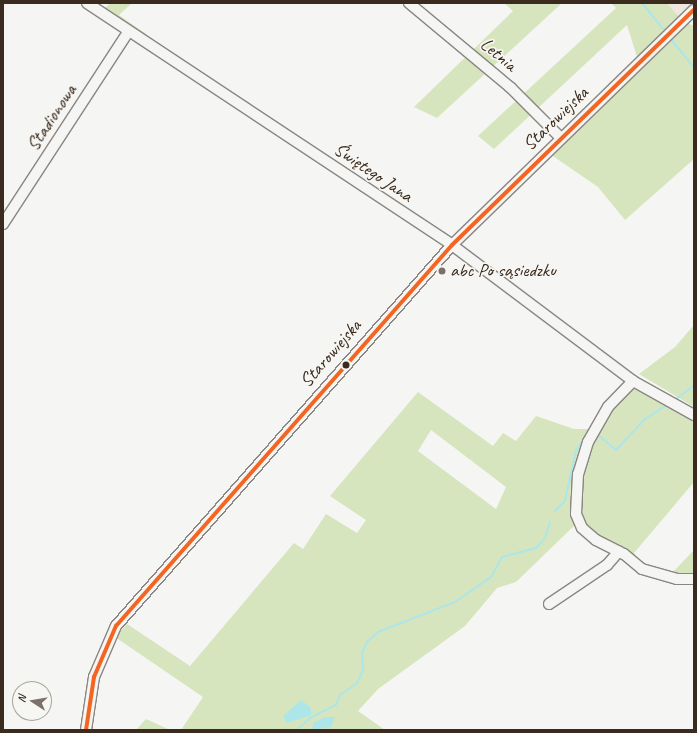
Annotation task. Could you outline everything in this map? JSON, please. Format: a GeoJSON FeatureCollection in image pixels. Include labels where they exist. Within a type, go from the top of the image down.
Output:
{"type":"FeatureCollection","features":[{"type":"Feature","properties":{"kind":"street","name":"Świętego Jana"},"geometry":{"type":"LineString","coordinates":[[87,3],[452,245],[633,381],[694,415]]}},
{"type":"Feature","properties":{"kind":"street","name":"Letnia"},"geometry":{"type":"LineString","coordinates":[[409,3],[511,88],[561,138]]}},
{"type":"Feature","properties":{"kind":"street","name":"Starowiejska"},"geometry":{"type":"LineString","coordinates":[[86,730],[94,677],[116,626],[452,245],[694,10]]}},
{"type":"Feature","properties":{"kind":"street","name":"Stadionowa"},"geometry":{"type":"LineString","coordinates":[[3,224],[129,31]]}},
{"type":"Feature","properties":{"kind":"street"},"geometry":{"type":"LineString","coordinates":[[633,381],[608,407],[593,432],[578,474],[576,514],[582,528],[655,574],[694,579]]}},
{"type":"Feature","properties":{"kind":"street"},"geometry":{"type":"LineString","coordinates":[[549,604],[607,565],[619,551]]}},
{"type":"Feature","properties":{"kind":"shaded area"},"geometry":{"type":"Polygon","coordinates":[[[667,3],[692,3],[679,17],[667,3]]]}},
{"type":"Feature","properties":{"kind":"green space"},"geometry":{"type":"Polygon","coordinates":[[[110,3],[132,3],[119,15],[146,34],[144,36],[104,9],[110,3]]]}},
{"type":"Feature","properties":{"kind":"green space"},"geometry":{"type":"Polygon","coordinates":[[[504,3],[562,3],[437,118],[414,107],[513,11],[504,3]]]}},
{"type":"Feature","properties":{"kind":"green space"},"geometry":{"type":"Polygon","coordinates":[[[611,3],[667,3],[679,17],[637,57],[627,25],[494,149],[478,136],[616,8],[611,3]]]}},
{"type":"Feature","properties":{"kind":"green space"},"geometry":{"type":"Polygon","coordinates":[[[687,23],[694,26],[694,159],[625,220],[598,187],[550,154],[687,23]]]}},
{"type":"Feature","properties":{"kind":"green space"},"geometry":{"type":"Polygon","coordinates":[[[694,325],[694,407],[639,374],[675,347],[694,325]]]}},
{"type":"Feature","properties":{"kind":"green space"},"geometry":{"type":"Polygon","coordinates":[[[633,385],[694,419],[694,482],[634,553],[643,566],[585,527],[578,495],[590,443],[610,410],[633,385]]]}},
{"type":"Feature","properties":{"kind":"green space"},"geometry":{"type":"Polygon","coordinates":[[[418,392],[493,446],[503,433],[516,441],[536,416],[574,429],[592,429],[573,481],[571,503],[577,523],[516,582],[497,588],[465,626],[378,689],[358,711],[385,730],[181,730],[203,697],[115,637],[127,624],[190,666],[294,543],[303,549],[326,514],[357,533],[366,520],[330,496],[418,392]],[[431,430],[418,451],[496,509],[506,487],[431,430]]]}},
{"type":"Feature","properties":{"kind":"green space"},"geometry":{"type":"Polygon","coordinates":[[[694,550],[694,576],[670,575],[694,550]]]}},
{"type":"Feature","properties":{"kind":"green space"},"geometry":{"type":"Polygon","coordinates":[[[146,719],[170,730],[136,730],[146,719]]]}},
{"type":"Feature","properties":{"kind":"water"},"geometry":{"type":"Polygon","coordinates":[[[301,700],[311,708],[311,715],[287,723],[283,716],[301,700]]]}},
{"type":"Feature","properties":{"kind":"water"},"geometry":{"type":"Polygon","coordinates":[[[325,717],[335,717],[331,727],[312,730],[313,723],[325,717]]]}},
{"type":"Feature","properties":{"kind":"waterway"},"geometry":{"type":"LineString","coordinates":[[642,3],[666,33]]}},
{"type":"Feature","properties":{"kind":"waterway"},"geometry":{"type":"LineString","coordinates":[[670,38],[694,68]]}},
{"type":"Feature","properties":{"kind":"waterway"},"geometry":{"type":"LineString","coordinates":[[675,400],[694,385]]}},
{"type":"Feature","properties":{"kind":"waterway"},"geometry":{"type":"LineString","coordinates":[[597,434],[616,450],[645,419],[668,404]]}},
{"type":"Feature","properties":{"kind":"waterway"},"geometry":{"type":"LineString","coordinates":[[555,511],[565,501],[576,450],[585,438]]}},
{"type":"Feature","properties":{"kind":"waterway"},"geometry":{"type":"LineString","coordinates":[[297,730],[310,718],[336,705],[340,695],[357,683],[363,670],[362,653],[367,642],[378,632],[455,602],[491,577],[502,557],[536,548],[545,538],[550,522]]}},
{"type":"Feature","properties":{"kind":"transit line"},"geometry":{"type":"LineString","coordinates":[[86,730],[94,677],[116,626],[452,245],[694,10]]}},
{"type":"Feature","properties":{"kind":"place","name":"abc Po sąsiedzku"},"geometry":{"type":"Point","coordinates":[442,271]}}]}
